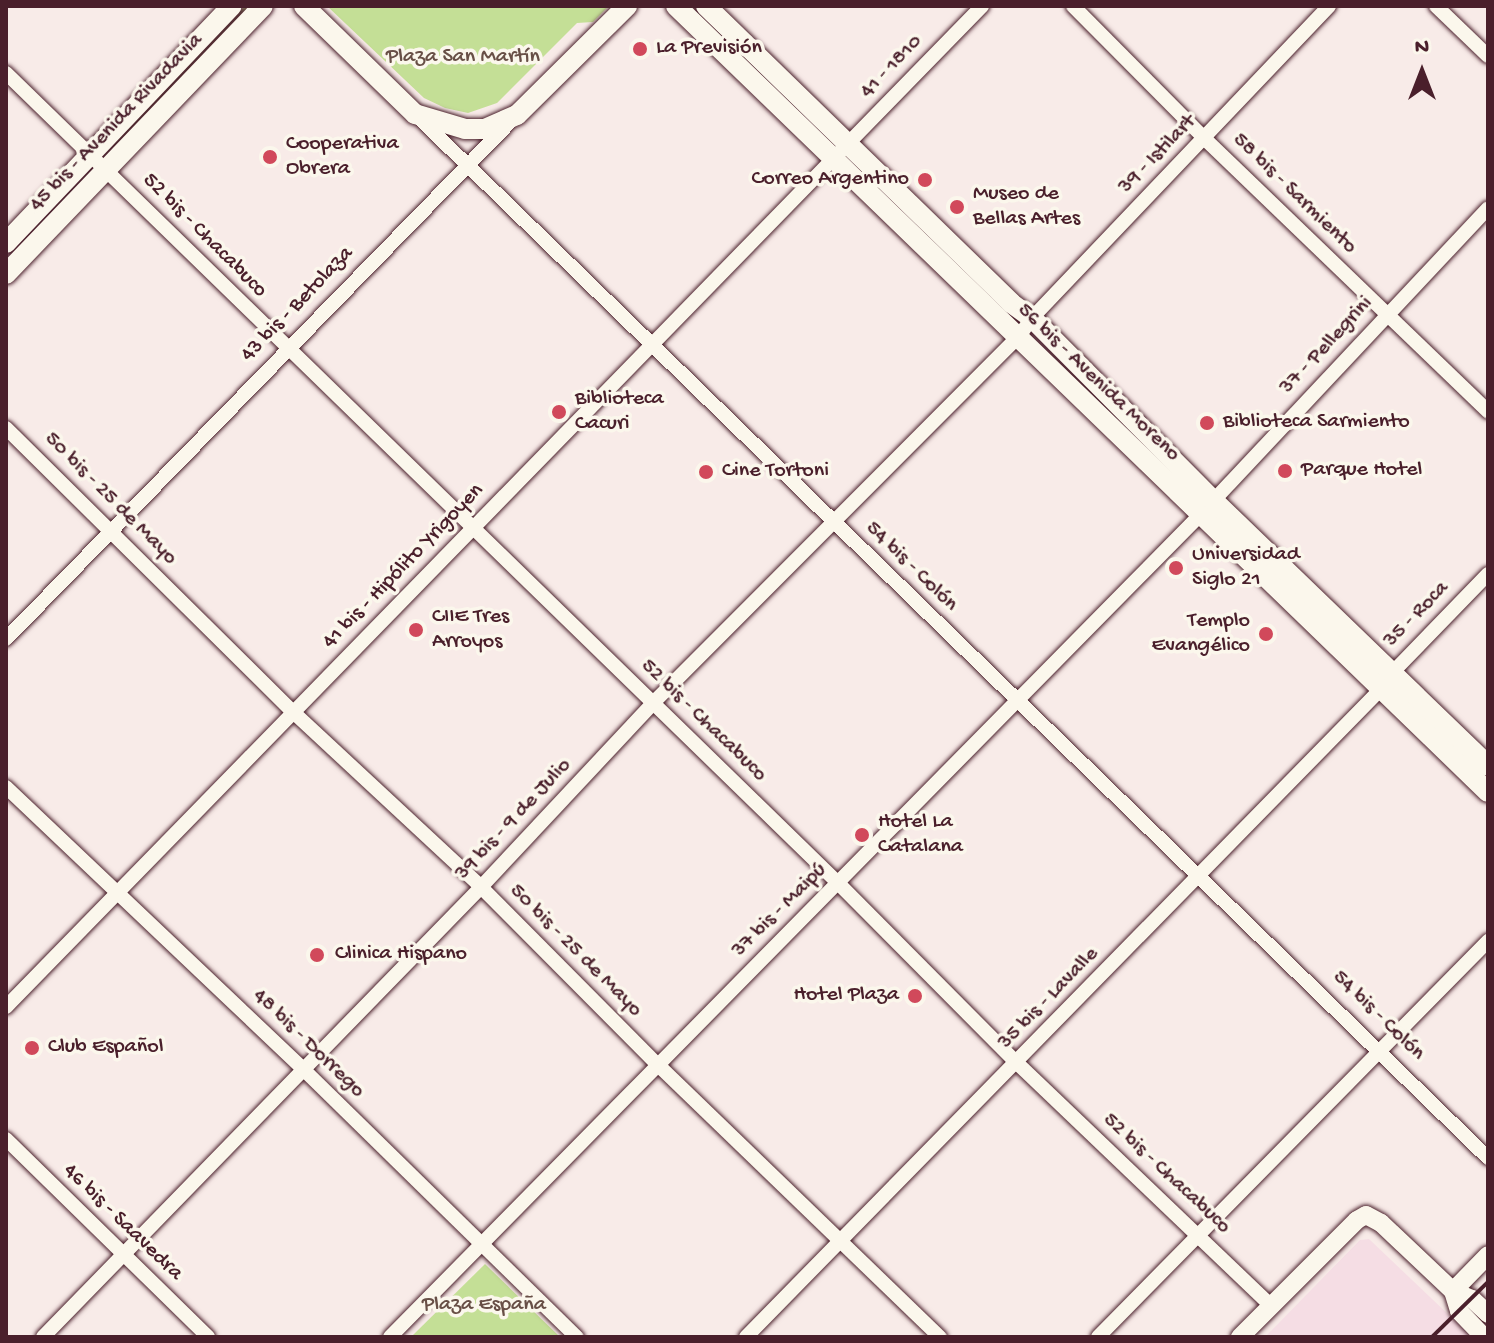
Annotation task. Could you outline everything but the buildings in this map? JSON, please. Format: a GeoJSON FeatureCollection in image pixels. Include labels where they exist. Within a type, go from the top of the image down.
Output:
{"type":"FeatureCollection","features":[{"type":"Feature","properties":{"kind":"main road","name":"45 bis - Avenida Rivadavia"},"geometry":{"type":"LineString","coordinates":[[6,243],[232,6]]}},
{"type":"Feature","properties":{"kind":"main road","name":"45 bis - Avenida Rivadavia"},"geometry":{"type":"LineString","coordinates":[[6,274],[263,6]]}},
{"type":"Feature","properties":{"kind":"main road","name":"54 bis - Colón"},"geometry":{"type":"LineString","coordinates":[[304,6],[415,114]]}},
{"type":"Feature","properties":{"kind":"main road","name":"43 bis - Betolaza"},"geometry":{"type":"LineString","coordinates":[[517,115],[627,6]]}},
{"type":"Feature","properties":{"kind":"main road","name":"56 bis - Avenida Moreno"},"geometry":{"type":"LineString","coordinates":[[676,6],[1011,303],[1026,326],[1206,508],[1386,681],[1488,792]]}},
{"type":"Feature","properties":{"kind":"main road","name":"56 bis - Avenida Moreno"},"geometry":{"type":"LineString","coordinates":[[706,6],[840,150]]}},
{"type":"Feature","properties":{"kind":"main road"},"geometry":{"type":"LineString","coordinates":[[415,114],[465,129],[485,129],[517,115]]}},
{"type":"Feature","properties":{"kind":"main road","name":"56 bis - Avenida Moreno"},"geometry":{"type":"LineString","coordinates":[[1386,681],[1488,766]]}},
{"type":"Feature","properties":{"kind":"street","name":"41 - 1810"},"geometry":{"type":"LineString","coordinates":[[840,150],[982,6]]}},
{"type":"Feature","properties":{"kind":"street","name":"58 bis - Sarmiento"},"geometry":{"type":"LineString","coordinates":[[1073,6],[1205,139],[1488,411]]}},
{"type":"Feature","properties":{"kind":"street","name":"39 - Istilart"},"geometry":{"type":"LineString","coordinates":[[1026,326],[1329,6]]}},
{"type":"Feature","properties":{"kind":"street"},"geometry":{"type":"LineString","coordinates":[[1436,6],[1488,56]]}},
{"type":"Feature","properties":{"kind":"street","name":"52 bis - Chacabuco"},"geometry":{"type":"LineString","coordinates":[[6,73],[839,884],[1017,1063],[1270,1305]]}},
{"type":"Feature","properties":{"kind":"street","name":"54 bis - Colón"},"geometry":{"type":"LineString","coordinates":[[415,114],[1014,701],[1488,1158]]}},
{"type":"Feature","properties":{"kind":"street","name":"43 bis - Betolaza"},"geometry":{"type":"LineString","coordinates":[[6,639],[113,533],[287,349],[517,115]]}},
{"type":"Feature","properties":{"kind":"street","name":"41 bis - Hipólito Yrigoyen"},"geometry":{"type":"LineString","coordinates":[[6,1007],[840,150]]}},
{"type":"Feature","properties":{"kind":"street","name":"37 - Pellegrini"},"geometry":{"type":"LineString","coordinates":[[1206,508],[1488,208]]}},
{"type":"Feature","properties":{"kind":"street","name":"39 bis - 9 de Julio"},"geometry":{"type":"LineString","coordinates":[[43,1337],[481,887],[653,703],[1026,326]]}},
{"type":"Feature","properties":{"kind":"street","name":"50 bis - 25 de Mayo"},"geometry":{"type":"LineString","coordinates":[[6,428],[293,712],[481,887],[656,1063],[940,1337]]}},
{"type":"Feature","properties":{"kind":"street","name":"37 bis - Maipú"},"geometry":{"type":"LineString","coordinates":[[390,1337],[656,1063],[839,884],[1014,701],[1206,508]]}},
{"type":"Feature","properties":{"kind":"street","name":"35 - Roca"},"geometry":{"type":"LineString","coordinates":[[1386,681],[1488,574]]}},
{"type":"Feature","properties":{"kind":"street","name":"35 bis - Lavalle"},"geometry":{"type":"LineString","coordinates":[[746,1337],[1017,1063],[1386,681]]}},
{"type":"Feature","properties":{"kind":"street","name":"48 bis - Dorrego"},"geometry":{"type":"LineString","coordinates":[[6,787],[304,1070],[577,1337]]}},
{"type":"Feature","properties":{"kind":"street"},"geometry":{"type":"LineString","coordinates":[[1098,1337],[1488,941]]}},
{"type":"Feature","properties":{"kind":"street","name":"46 bis - Saavedra"},"geometry":{"type":"LineString","coordinates":[[6,1139],[208,1337]]}},
{"type":"Feature","properties":{"kind":"street"},"geometry":{"type":"LineString","coordinates":[[1240,1337],[1357,1220],[1366,1215],[1381,1223],[1453,1291],[1472,1299],[1484,1325]]}},
{"type":"Feature","properties":{"kind":"street"},"geometry":{"type":"LineString","coordinates":[[1453,1291],[1488,1255]]}},
{"type":"Feature","properties":{"kind":"shaded area"},"geometry":{"type":"Polygon","coordinates":[[[1369,1239],[1472,1337],[1265,1337],[1360,1240],[1369,1239]]]}},
{"type":"Feature","properties":{"kind":"green space"},"geometry":{"type":"Polygon","coordinates":[[[245,6],[253,6],[115,149],[111,145],[245,6]]]}},
{"type":"Feature","properties":{"kind":"green space","name":"Plaza San Martín"},"geometry":{"type":"Polygon","coordinates":[[[327,6],[609,6],[593,22],[577,23],[497,103],[468,113],[445,108],[424,98],[327,6]]]}},
{"type":"Feature","properties":{"kind":"green space","name":"Plaza España"},"geometry":{"type":"Polygon","coordinates":[[[485,1264],[560,1337],[411,1337],[485,1264]]]}},
{"type":"Feature","properties":{"kind":"railway"},"geometry":{"type":"LineString","coordinates":[[1432,1337],[1488,1282]]}},
{"type":"Feature","properties":{"kind":"place","name":"La Previsión"},"geometry":{"type":"Point","coordinates":[640,49]}},
{"type":"Feature","properties":{"kind":"place","name":"Cooperativa Obrera"},"geometry":{"type":"Point","coordinates":[270,157]}},
{"type":"Feature","properties":{"kind":"place","name":"Correo Argentino"},"geometry":{"type":"Point","coordinates":[925,180]}},
{"type":"Feature","properties":{"kind":"place","name":"Museo de Bellas Artes"},"geometry":{"type":"Point","coordinates":[957,207]}},
{"type":"Feature","properties":{"kind":"place","name":"Biblioteca Cacuri"},"geometry":{"type":"Point","coordinates":[559,412]}},
{"type":"Feature","properties":{"kind":"place","name":"Biblioteca Sarmiento"},"geometry":{"type":"Point","coordinates":[1207,423]}},
{"type":"Feature","properties":{"kind":"place","name":"Parque Hotel"},"geometry":{"type":"Point","coordinates":[1285,471]}},
{"type":"Feature","properties":{"kind":"place","name":"Cine Tortoni"},"geometry":{"type":"Point","coordinates":[706,472]}},
{"type":"Feature","properties":{"kind":"place","name":"Universidad Siglo 21"},"geometry":{"type":"Point","coordinates":[1176,568]}},
{"type":"Feature","properties":{"kind":"place","name":"CIIE Tres Arroyos"},"geometry":{"type":"Point","coordinates":[416,630]}},
{"type":"Feature","properties":{"kind":"place","name":"Templo Evangélico"},"geometry":{"type":"Point","coordinates":[1266,634]}},
{"type":"Feature","properties":{"kind":"place","name":"Hotel La Catalana"},"geometry":{"type":"Point","coordinates":[862,835]}},
{"type":"Feature","properties":{"kind":"place","name":"Clinica Hispano"},"geometry":{"type":"Point","coordinates":[317,955]}},
{"type":"Feature","properties":{"kind":"place","name":"Hotel Plaza"},"geometry":{"type":"Point","coordinates":[915,996]}},
{"type":"Feature","properties":{"kind":"place","name":"Club Español"},"geometry":{"type":"Point","coordinates":[32,1048]}}]}
